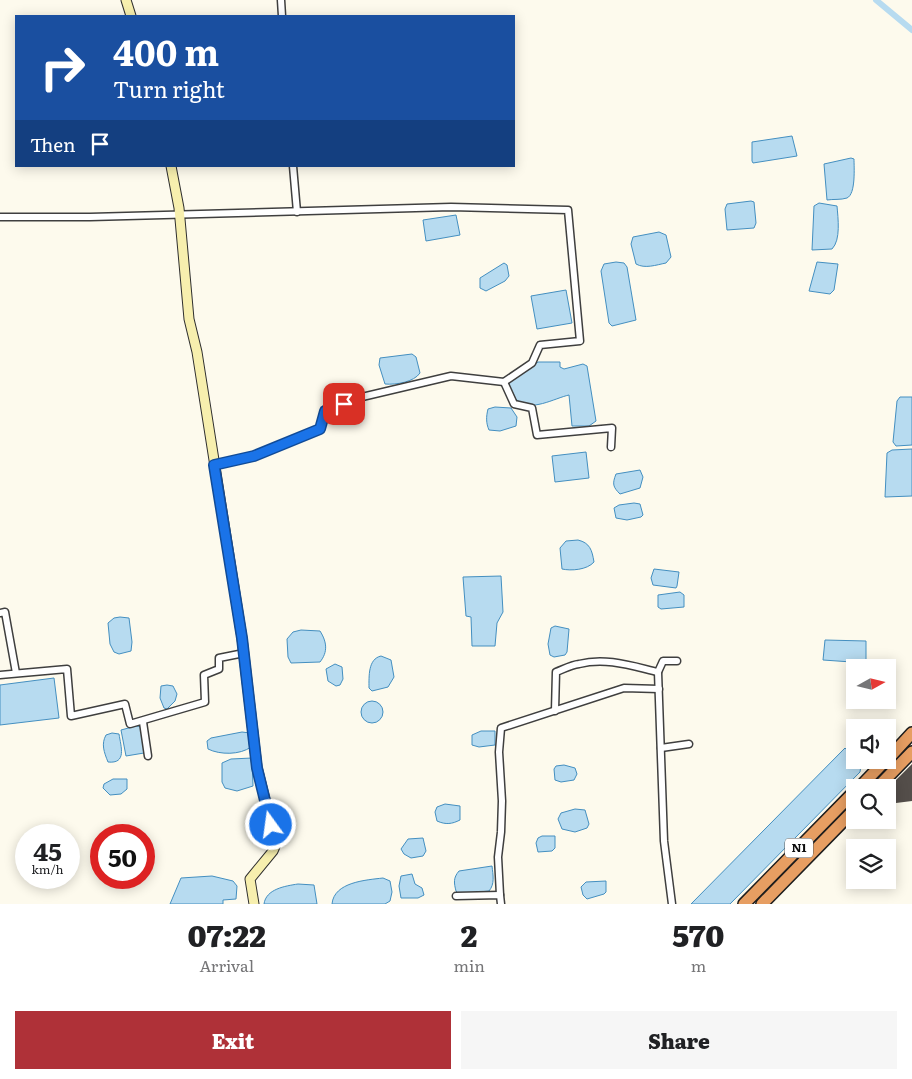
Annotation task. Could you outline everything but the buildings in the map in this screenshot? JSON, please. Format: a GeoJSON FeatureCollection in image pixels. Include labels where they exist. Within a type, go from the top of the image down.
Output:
{"type":"FeatureCollection","features":[{"type":"Feature","properties":{"kind":"highway"},"geometry":{"type":"LineString","coordinates":[[896,750],[912,733]]}},
{"type":"Feature","properties":{"kind":"highway"},"geometry":{"type":"LineString","coordinates":[[886,779],[912,752]]}},
{"type":"Feature","properties":{"kind":"highway"},"geometry":{"type":"LineString","coordinates":[[868,779],[877,769]]}},
{"type":"Feature","properties":{"kind":"highway","name":"N1"},"geometry":{"type":"LineString","coordinates":[[744,904],[846,801]]}},
{"type":"Feature","properties":{"kind":"highway","name":"N1"},"geometry":{"type":"LineString","coordinates":[[762,904],[846,818]]}},
{"type":"Feature","properties":{"kind":"main road"},"geometry":{"type":"LineString","coordinates":[[126,0],[131,15]]}},
{"type":"Feature","properties":{"kind":"main road"},"geometry":{"type":"LineString","coordinates":[[171,167],[180,215],[189,319],[197,352],[244,653],[257,768],[276,844],[273,852],[250,879],[254,904]]}},
{"type":"Feature","properties":{"kind":"street"},"geometry":{"type":"LineString","coordinates":[[281,0],[282,15]]}},
{"type":"Feature","properties":{"kind":"street"},"geometry":{"type":"LineString","coordinates":[[293,167],[297,212]]}},
{"type":"Feature","properties":{"kind":"street"},"geometry":{"type":"LineString","coordinates":[[0,217],[180,215],[451,207],[568,210],[580,340],[540,345],[532,363],[504,382],[451,376],[362,397],[325,411],[320,429],[254,456],[214,465]]}},
{"type":"Feature","properties":{"kind":"street"},"geometry":{"type":"LineString","coordinates":[[504,382],[514,404],[532,408],[537,435],[612,428],[611,447]]}},
{"type":"Feature","properties":{"kind":"street"},"geometry":{"type":"LineString","coordinates":[[0,613],[5,612],[16,673]]}},
{"type":"Feature","properties":{"kind":"street"},"geometry":{"type":"LineString","coordinates":[[0,676],[67,669],[71,716],[125,704],[130,724],[143,722],[205,702],[204,675],[218,668],[219,658],[244,653]]}},
{"type":"Feature","properties":{"kind":"street"},"geometry":{"type":"LineString","coordinates":[[555,711],[556,672],[573,665],[600,661],[628,664],[658,672]]}},
{"type":"Feature","properties":{"kind":"street"},"geometry":{"type":"LineString","coordinates":[[672,904],[664,841],[658,672],[663,661],[676,661]]}},
{"type":"Feature","properties":{"kind":"street"},"geometry":{"type":"LineString","coordinates":[[501,904],[498,857],[502,832],[499,752],[501,728],[624,688],[659,689]]}},
{"type":"Feature","properties":{"kind":"street"},"geometry":{"type":"LineString","coordinates":[[143,722],[148,756]]}},
{"type":"Feature","properties":{"kind":"street"},"geometry":{"type":"LineString","coordinates":[[661,748],[689,744]]}},
{"type":"Feature","properties":{"kind":"street"},"geometry":{"type":"LineString","coordinates":[[456,896],[500,895]]}},
{"type":"Feature","properties":{"kind":"water"},"geometry":{"type":"Polygon","coordinates":[[[792,136],[797,156],[753,163],[752,142],[792,136]]]}},
{"type":"Feature","properties":{"kind":"water"},"geometry":{"type":"Polygon","coordinates":[[[854,159],[854,174],[850,196],[845,199],[827,200],[824,164],[854,159]]]}},
{"type":"Feature","properties":{"kind":"water"},"geometry":{"type":"Polygon","coordinates":[[[754,202],[756,223],[754,228],[727,230],[725,209],[727,204],[754,202]]]}},
{"type":"Feature","properties":{"kind":"water"},"geometry":{"type":"Polygon","coordinates":[[[819,203],[837,206],[838,235],[832,249],[812,250],[814,206],[819,203]]]}},
{"type":"Feature","properties":{"kind":"water"},"geometry":{"type":"Polygon","coordinates":[[[456,215],[460,235],[426,241],[423,220],[456,215]]]}},
{"type":"Feature","properties":{"kind":"water"},"geometry":{"type":"Polygon","coordinates":[[[659,232],[666,235],[671,257],[666,263],[654,266],[636,264],[631,244],[633,237],[659,232]]]}},
{"type":"Feature","properties":{"kind":"water"},"geometry":{"type":"Polygon","coordinates":[[[817,262],[838,264],[834,290],[830,294],[809,291],[817,262]]]}},
{"type":"Feature","properties":{"kind":"water"},"geometry":{"type":"Polygon","coordinates":[[[504,263],[507,265],[509,276],[505,281],[486,291],[480,288],[480,278],[504,263]]]}},
{"type":"Feature","properties":{"kind":"water"},"geometry":{"type":"Polygon","coordinates":[[[624,263],[627,267],[636,320],[612,326],[609,323],[601,271],[604,264],[624,263]]]}},
{"type":"Feature","properties":{"kind":"water"},"geometry":{"type":"Polygon","coordinates":[[[566,290],[572,323],[537,329],[531,296],[566,290]]]}},
{"type":"Feature","properties":{"kind":"water"},"geometry":{"type":"Polygon","coordinates":[[[412,354],[416,357],[420,373],[414,379],[394,384],[385,384],[379,365],[380,358],[412,354]]]}},
{"type":"Feature","properties":{"kind":"water"},"geometry":{"type":"Polygon","coordinates":[[[538,362],[560,362],[560,367],[564,369],[583,364],[587,366],[596,421],[589,426],[572,426],[569,395],[535,405],[522,404],[515,398],[508,382],[538,362]]]}},
{"type":"Feature","properties":{"kind":"water"},"geometry":{"type":"Polygon","coordinates":[[[900,397],[912,397],[912,445],[896,446],[893,442],[897,401],[900,397]]]}},
{"type":"Feature","properties":{"kind":"water"},"geometry":{"type":"Polygon","coordinates":[[[495,407],[511,408],[517,417],[516,426],[500,431],[489,430],[487,425],[488,409],[495,407]]]}},
{"type":"Feature","properties":{"kind":"water"},"geometry":{"type":"Polygon","coordinates":[[[912,449],[912,496],[885,497],[887,453],[892,450],[912,449]]]}},
{"type":"Feature","properties":{"kind":"water"},"geometry":{"type":"Polygon","coordinates":[[[586,452],[589,478],[555,482],[552,456],[586,452]]]}},
{"type":"Feature","properties":{"kind":"water"},"geometry":{"type":"Polygon","coordinates":[[[640,470],[643,477],[640,488],[620,494],[614,485],[616,474],[640,470]]]}},
{"type":"Feature","properties":{"kind":"water"},"geometry":{"type":"Polygon","coordinates":[[[640,504],[643,515],[641,517],[627,520],[616,518],[614,508],[619,505],[640,504]]]}},
{"type":"Feature","properties":{"kind":"water"},"geometry":{"type":"Polygon","coordinates":[[[578,540],[590,548],[594,562],[587,567],[579,569],[562,569],[560,548],[566,541],[578,540]]]}},
{"type":"Feature","properties":{"kind":"water"},"geometry":{"type":"Polygon","coordinates":[[[654,569],[679,572],[676,588],[653,585],[651,578],[654,569]]]}},
{"type":"Feature","properties":{"kind":"water"},"geometry":{"type":"Polygon","coordinates":[[[501,576],[503,612],[497,623],[495,646],[472,646],[471,617],[466,616],[463,577],[501,576]]]}},
{"type":"Feature","properties":{"kind":"water"},"geometry":{"type":"Polygon","coordinates":[[[680,592],[684,595],[684,607],[661,609],[658,607],[658,595],[680,592]]]}},
{"type":"Feature","properties":{"kind":"water"},"geometry":{"type":"Polygon","coordinates":[[[114,618],[129,618],[132,642],[131,651],[119,654],[114,652],[110,644],[108,623],[114,618]]]}},
{"type":"Feature","properties":{"kind":"water"},"geometry":{"type":"Polygon","coordinates":[[[555,626],[569,629],[567,652],[565,655],[554,657],[550,655],[548,644],[551,628],[555,626]]]}},
{"type":"Feature","properties":{"kind":"water"},"geometry":{"type":"Polygon","coordinates":[[[301,630],[320,631],[326,647],[320,662],[291,663],[288,657],[287,639],[293,632],[301,630]]]}},
{"type":"Feature","properties":{"kind":"water"},"geometry":{"type":"Polygon","coordinates":[[[825,640],[866,641],[866,659],[846,659],[846,662],[823,660],[825,640]]]}},
{"type":"Feature","properties":{"kind":"water"},"geometry":{"type":"Polygon","coordinates":[[[381,656],[391,660],[394,677],[388,687],[372,691],[369,688],[371,664],[381,656]]]}},
{"type":"Feature","properties":{"kind":"water"},"geometry":{"type":"Polygon","coordinates":[[[335,664],[342,667],[343,679],[340,685],[336,686],[328,681],[326,669],[335,664]]]}},
{"type":"Feature","properties":{"kind":"water"},"geometry":{"type":"Polygon","coordinates":[[[54,678],[59,718],[0,725],[0,685],[54,678]]]}},
{"type":"Feature","properties":{"kind":"water"},"geometry":{"type":"Polygon","coordinates":[[[161,686],[173,686],[177,694],[175,701],[167,709],[164,708],[160,698],[161,686]]]}},
{"type":"Feature","properties":{"kind":"water"},"geometry":{"type":"Polygon","coordinates":[[[372,701],[380,704],[383,712],[380,720],[372,723],[364,720],[361,712],[364,704],[372,701]]]}},
{"type":"Feature","properties":{"kind":"water"},"geometry":{"type":"Polygon","coordinates":[[[136,726],[142,727],[144,753],[126,756],[121,730],[136,726]]]}},
{"type":"Feature","properties":{"kind":"water"},"geometry":{"type":"Polygon","coordinates":[[[481,731],[495,731],[495,745],[479,747],[472,745],[472,735],[481,731]]]}},
{"type":"Feature","properties":{"kind":"water"},"geometry":{"type":"Polygon","coordinates":[[[242,732],[250,733],[251,747],[246,750],[230,753],[208,749],[207,741],[211,738],[242,732]]]}},
{"type":"Feature","properties":{"kind":"water"},"geometry":{"type":"Polygon","coordinates":[[[112,733],[119,734],[121,754],[118,760],[108,762],[103,745],[106,735],[112,733]]]}},
{"type":"Feature","properties":{"kind":"water"},"geometry":{"type":"Polygon","coordinates":[[[845,748],[846,769],[860,769],[860,772],[853,779],[846,779],[846,786],[730,904],[691,904],[845,748]]]}},
{"type":"Feature","properties":{"kind":"water"},"geometry":{"type":"Polygon","coordinates":[[[252,758],[253,786],[237,791],[225,788],[222,782],[222,763],[231,759],[252,758]]]}},
{"type":"Feature","properties":{"kind":"water"},"geometry":{"type":"Polygon","coordinates":[[[564,765],[575,768],[577,774],[574,780],[561,782],[555,780],[554,769],[556,766],[564,765]]]}},
{"type":"Feature","properties":{"kind":"water"},"geometry":{"type":"Polygon","coordinates":[[[113,779],[127,779],[127,789],[121,794],[110,795],[103,788],[104,784],[113,779]]]}},
{"type":"Feature","properties":{"kind":"water"},"geometry":{"type":"Polygon","coordinates":[[[445,804],[460,806],[460,820],[449,824],[437,821],[435,812],[437,807],[445,804]]]}},
{"type":"Feature","properties":{"kind":"water"},"geometry":{"type":"Polygon","coordinates":[[[575,809],[585,810],[589,824],[587,828],[575,832],[562,829],[558,819],[561,813],[575,809]]]}},
{"type":"Feature","properties":{"kind":"water"},"geometry":{"type":"Polygon","coordinates":[[[542,836],[555,836],[555,848],[552,851],[538,852],[536,843],[538,838],[542,836]]]}},
{"type":"Feature","properties":{"kind":"water"},"geometry":{"type":"Polygon","coordinates":[[[423,838],[426,851],[423,856],[411,858],[404,854],[401,849],[408,839],[423,838]]]}},
{"type":"Feature","properties":{"kind":"water"},"geometry":{"type":"Polygon","coordinates":[[[492,866],[493,882],[489,891],[459,894],[456,891],[454,881],[459,871],[492,866]]]}},
{"type":"Feature","properties":{"kind":"water"},"geometry":{"type":"Polygon","coordinates":[[[412,874],[415,884],[422,888],[424,895],[418,898],[401,898],[399,886],[401,876],[412,874]]]}},
{"type":"Feature","properties":{"kind":"water"},"geometry":{"type":"Polygon","coordinates":[[[212,876],[233,881],[237,886],[236,899],[223,900],[223,904],[170,904],[181,878],[212,876]]]}},
{"type":"Feature","properties":{"kind":"water"},"geometry":{"type":"Polygon","coordinates":[[[383,878],[390,881],[392,892],[390,901],[385,904],[332,904],[338,891],[345,887],[360,881],[383,878]]]}},
{"type":"Feature","properties":{"kind":"water"},"geometry":{"type":"Polygon","coordinates":[[[606,881],[606,892],[604,894],[587,899],[583,895],[581,887],[586,882],[606,881]]]}},
{"type":"Feature","properties":{"kind":"water"},"geometry":{"type":"Polygon","coordinates":[[[298,884],[314,885],[317,904],[264,904],[268,895],[277,889],[298,884]]]}},
{"type":"Feature","properties":{"kind":"waterway"},"geometry":{"type":"LineString","coordinates":[[876,0],[912,30]]}},
{"type":"Feature","properties":{"kind":"route"},"geometry":{"type":"LineString","coordinates":[[271,825],[257,768],[242,638],[214,465],[254,456],[320,429],[325,411],[344,404]]}}]}
